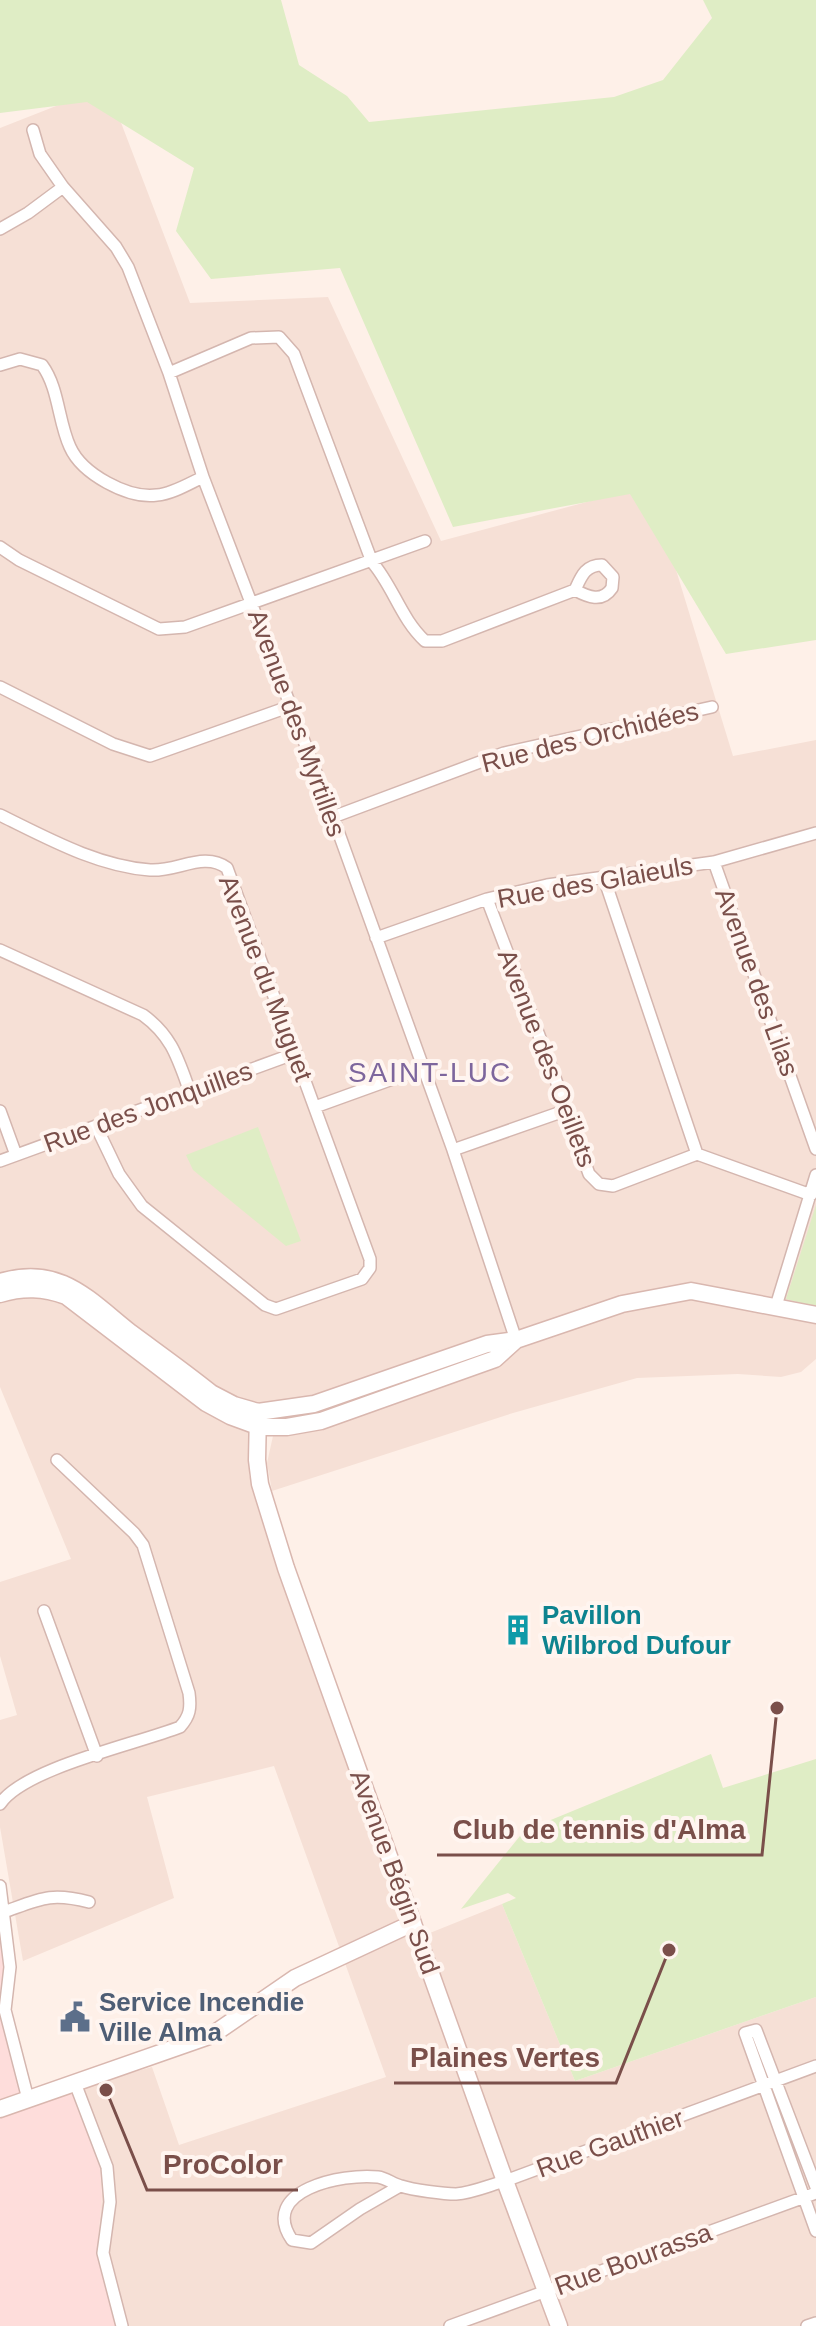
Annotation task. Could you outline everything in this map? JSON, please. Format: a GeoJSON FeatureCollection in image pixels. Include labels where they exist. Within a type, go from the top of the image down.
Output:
{"type":"FeatureCollection","features":[{"type":"Feature","properties":{"kind":"street","name":"Avenue des Myrtilles"},"geometry":{"type":"LineString","coordinates":[[33,130],[40,154],[63,187],[116,247],[128,267],[169,373],[203,477],[333,817],[453,1150],[516,1340]]}},
{"type":"Feature","properties":{"kind":"street"},"geometry":{"type":"LineString","coordinates":[[0,229],[63,187]]}},
{"type":"Feature","properties":{"kind":"street"},"geometry":{"type":"LineString","coordinates":[[169,373],[251,338],[279,337],[294,354],[372,562],[385,577],[412,629],[425,641],[452,637],[575,590]]}},
{"type":"Feature","properties":{"kind":"street"},"geometry":{"type":"LineString","coordinates":[[0,365],[20,359],[42,365],[70,448],[83,465],[104,481],[123,490],[157,496],[203,477]]}},
{"type":"Feature","properties":{"kind":"street"},"geometry":{"type":"LineString","coordinates":[[0,547],[159,629],[185,627],[425,541]]}},
{"type":"Feature","properties":{"kind":"street"},"geometry":{"type":"LineString","coordinates":[[0,687],[113,744],[150,756],[291,706]]}},
{"type":"Feature","properties":{"kind":"street","name":"Rue des Orchidées"},"geometry":{"type":"LineString","coordinates":[[333,817],[504,753],[712,707]]}},
{"type":"Feature","properties":{"kind":"street","name":"Avenue du Muguet"},"geometry":{"type":"LineString","coordinates":[[0,815],[116,866],[165,870],[210,861],[219,862],[227,868],[370,1259],[370,1268],[362,1279],[276,1309],[265,1305],[142,1206],[119,1174],[96,1126]]}},
{"type":"Feature","properties":{"kind":"street","name":"Rue des Glaieuls"},"geometry":{"type":"LineString","coordinates":[[376,938],[487,899],[547,885],[714,862],[816,833]]}},
{"type":"Feature","properties":{"kind":"street","name":"Avenue des Lilas"},"geometry":{"type":"LineString","coordinates":[[714,862],[810,1114],[816,1149]]}},
{"type":"Feature","properties":{"kind":"street"},"geometry":{"type":"LineString","coordinates":[[604,878],[697,1154],[811,1195]]}},
{"type":"Feature","properties":{"kind":"street","name":"Avenue des Oeillets"},"geometry":{"type":"LineString","coordinates":[[487,899],[589,1174],[599,1184],[613,1186],[697,1154]]}},
{"type":"Feature","properties":{"kind":"street"},"geometry":{"type":"LineString","coordinates":[[0,950],[143,1015],[159,1026],[174,1050],[190,1092]]}},
{"type":"Feature","properties":{"kind":"street","name":"Rue des Jonquilles"},"geometry":{"type":"LineString","coordinates":[[0,1161],[296,1053]]}},
{"type":"Feature","properties":{"kind":"street"},"geometry":{"type":"LineString","coordinates":[[315,1107],[423,1068]]}},
{"type":"Feature","properties":{"kind":"street"},"geometry":{"type":"LineString","coordinates":[[453,1150],[567,1110]]}},
{"type":"Feature","properties":{"kind":"street"},"geometry":{"type":"LineString","coordinates":[[0,1111],[16,1155]]}},
{"type":"Feature","properties":{"kind":"street"},"geometry":{"type":"LineString","coordinates":[[776,1306],[816,1175]]}},
{"type":"Feature","properties":{"kind":"street"},"geometry":{"type":"LineString","coordinates":[[0,1282],[17,1277],[40,1276],[74,1287],[211,1393],[259,1420]]}},
{"type":"Feature","properties":{"kind":"street"},"geometry":{"type":"LineString","coordinates":[[0,1294],[19,1288],[66,1296],[206,1403],[230,1416],[287,1427],[321,1421],[495,1359],[516,1340],[622,1304],[691,1291],[816,1315]]}},
{"type":"Feature","properties":{"kind":"street","name":"Avenue Bégin Sud"},"geometry":{"type":"LineString","coordinates":[[259,1420],[257,1460],[264,1498],[286,1568],[559,2326]]}},
{"type":"Feature","properties":{"kind":"street"},"geometry":{"type":"LineString","coordinates":[[0,1804],[6,1795],[29,1780],[180,1727],[191,1708],[143,1545],[57,1460]]}},
{"type":"Feature","properties":{"kind":"street"},"geometry":{"type":"LineString","coordinates":[[44,1611],[97,1756]]}},
{"type":"Feature","properties":{"kind":"street"},"geometry":{"type":"LineString","coordinates":[[0,1886],[10,1967],[5,2010],[28,2099]]}},
{"type":"Feature","properties":{"kind":"street"},"geometry":{"type":"LineString","coordinates":[[4,1912],[50,1896],[66,1896],[89,1902]]}},
{"type":"Feature","properties":{"kind":"street"},"geometry":{"type":"LineString","coordinates":[[0,2109],[212,2035],[295,1978],[413,1923]]}},
{"type":"Feature","properties":{"kind":"street"},"geometry":{"type":"LineString","coordinates":[[816,2190],[756,2030],[745,2033],[816,2231]]}},
{"type":"Feature","properties":{"kind":"street","name":"Rue Gauthier"},"geometry":{"type":"LineString","coordinates":[[400,2186],[311,2243],[292,2240],[284,2228],[284,2210],[291,2198],[314,2187],[364,2177],[381,2177],[400,2186],[456,2194],[505,2181],[816,2066]]}},
{"type":"Feature","properties":{"kind":"street"},"geometry":{"type":"LineString","coordinates":[[75,2083],[107,2167],[110,2202],[103,2253],[122,2326]]}},
{"type":"Feature","properties":{"kind":"street","name":"Rue Bourassa"},"geometry":{"type":"LineString","coordinates":[[450,2326],[804,2198],[816,2190]]}},
{"type":"Feature","properties":{"kind":"street"},"geometry":{"type":"LineString","coordinates":[[807,2326],[816,2323]]}},
{"type":"Feature","properties":{"kind":"shaded area"},"geometry":{"type":"Polygon","coordinates":[[[107,86],[190,303],[328,297],[441,541],[650,485],[733,756],[816,740],[816,1359],[801,1372],[781,1377],[738,1374],[637,1378],[513,1413],[272,1491],[267,1463],[273,1436],[321,1425],[502,1363],[495,1340],[309,1400],[271,1406],[253,1404],[212,1388],[97,1298],[0,1276],[0,128],[107,86]]]}},
{"type":"Feature","properties":{"kind":"shaded area"},"geometry":{"type":"Polygon","coordinates":[[[29,1297],[61,1303],[201,1409],[252,1431],[249,1475],[410,1941],[502,1904],[575,2081],[816,1997],[816,2326],[122,2326],[97,2253],[102,2196],[100,2166],[73,2089],[152,2067],[179,2145],[386,2077],[274,1766],[147,1797],[174,1898],[23,1961],[0,1827],[0,1720],[17,1715],[0,1656],[0,1582],[71,1559],[0,1387],[0,1303],[29,1297]]]}},
{"type":"Feature","properties":{"kind":"shaded area"},"geometry":{"type":"Polygon","coordinates":[[[0,1925],[6,1964],[0,2004],[0,1925]]]}},
{"type":"Feature","properties":{"kind":"shaded area"},"geometry":{"type":"Polygon","coordinates":[[[0,2004],[33,2103],[73,2089],[100,2166],[102,2196],[97,2253],[122,2326],[0,2326],[0,2004]]]}},
{"type":"Feature","properties":{"kind":"green space"},"geometry":{"type":"Polygon","coordinates":[[[0,0],[281,0],[299,65],[347,96],[369,122],[614,97],[663,80],[712,18],[703,0],[816,0],[816,640],[726,654],[630,494],[453,527],[340,268],[211,279],[176,231],[194,168],[87,102],[0,113],[0,0]]]}},
{"type":"Feature","properties":{"kind":"green space"},"geometry":{"type":"Polygon","coordinates":[[[258,1127],[301,1241],[286,1246],[193,1170],[186,1155],[258,1127]]]}},
{"type":"Feature","properties":{"kind":"green space"},"geometry":{"type":"Polygon","coordinates":[[[816,1205],[816,1307],[786,1299],[816,1205]]]}},
{"type":"Feature","properties":{"kind":"green space"},"geometry":{"type":"Polygon","coordinates":[[[711,1754],[723,1788],[816,1759],[816,1997],[575,2081],[502,1904],[516,1898],[508,1893],[461,1909],[524,1831],[711,1754]]]}},
{"type":"Feature","properties":{"kind":"place","name":"Pavillon Wilbrod Dufour"},"geometry":{"type":"Point","coordinates":[518,1630]}},
{"type":"Feature","properties":{"kind":"place","name":"Club de tennis d'Alma"},"geometry":{"type":"Point","coordinates":[777,1708]}},
{"type":"Feature","properties":{"kind":"place","name":"Plaines Vertes"},"geometry":{"type":"Point","coordinates":[669,1950]}},
{"type":"Feature","properties":{"kind":"place","name":"Service Incendie Ville Alma"},"geometry":{"type":"Point","coordinates":[75,2017]}},
{"type":"Feature","properties":{"kind":"place","name":"ProColor"},"geometry":{"type":"Point","coordinates":[106,2090]}},
{"type":"Feature","properties":{"kind":"district","name":"SAINT-LUC"},"geometry":{"type":"Point","coordinates":[430,1072]}}]}
